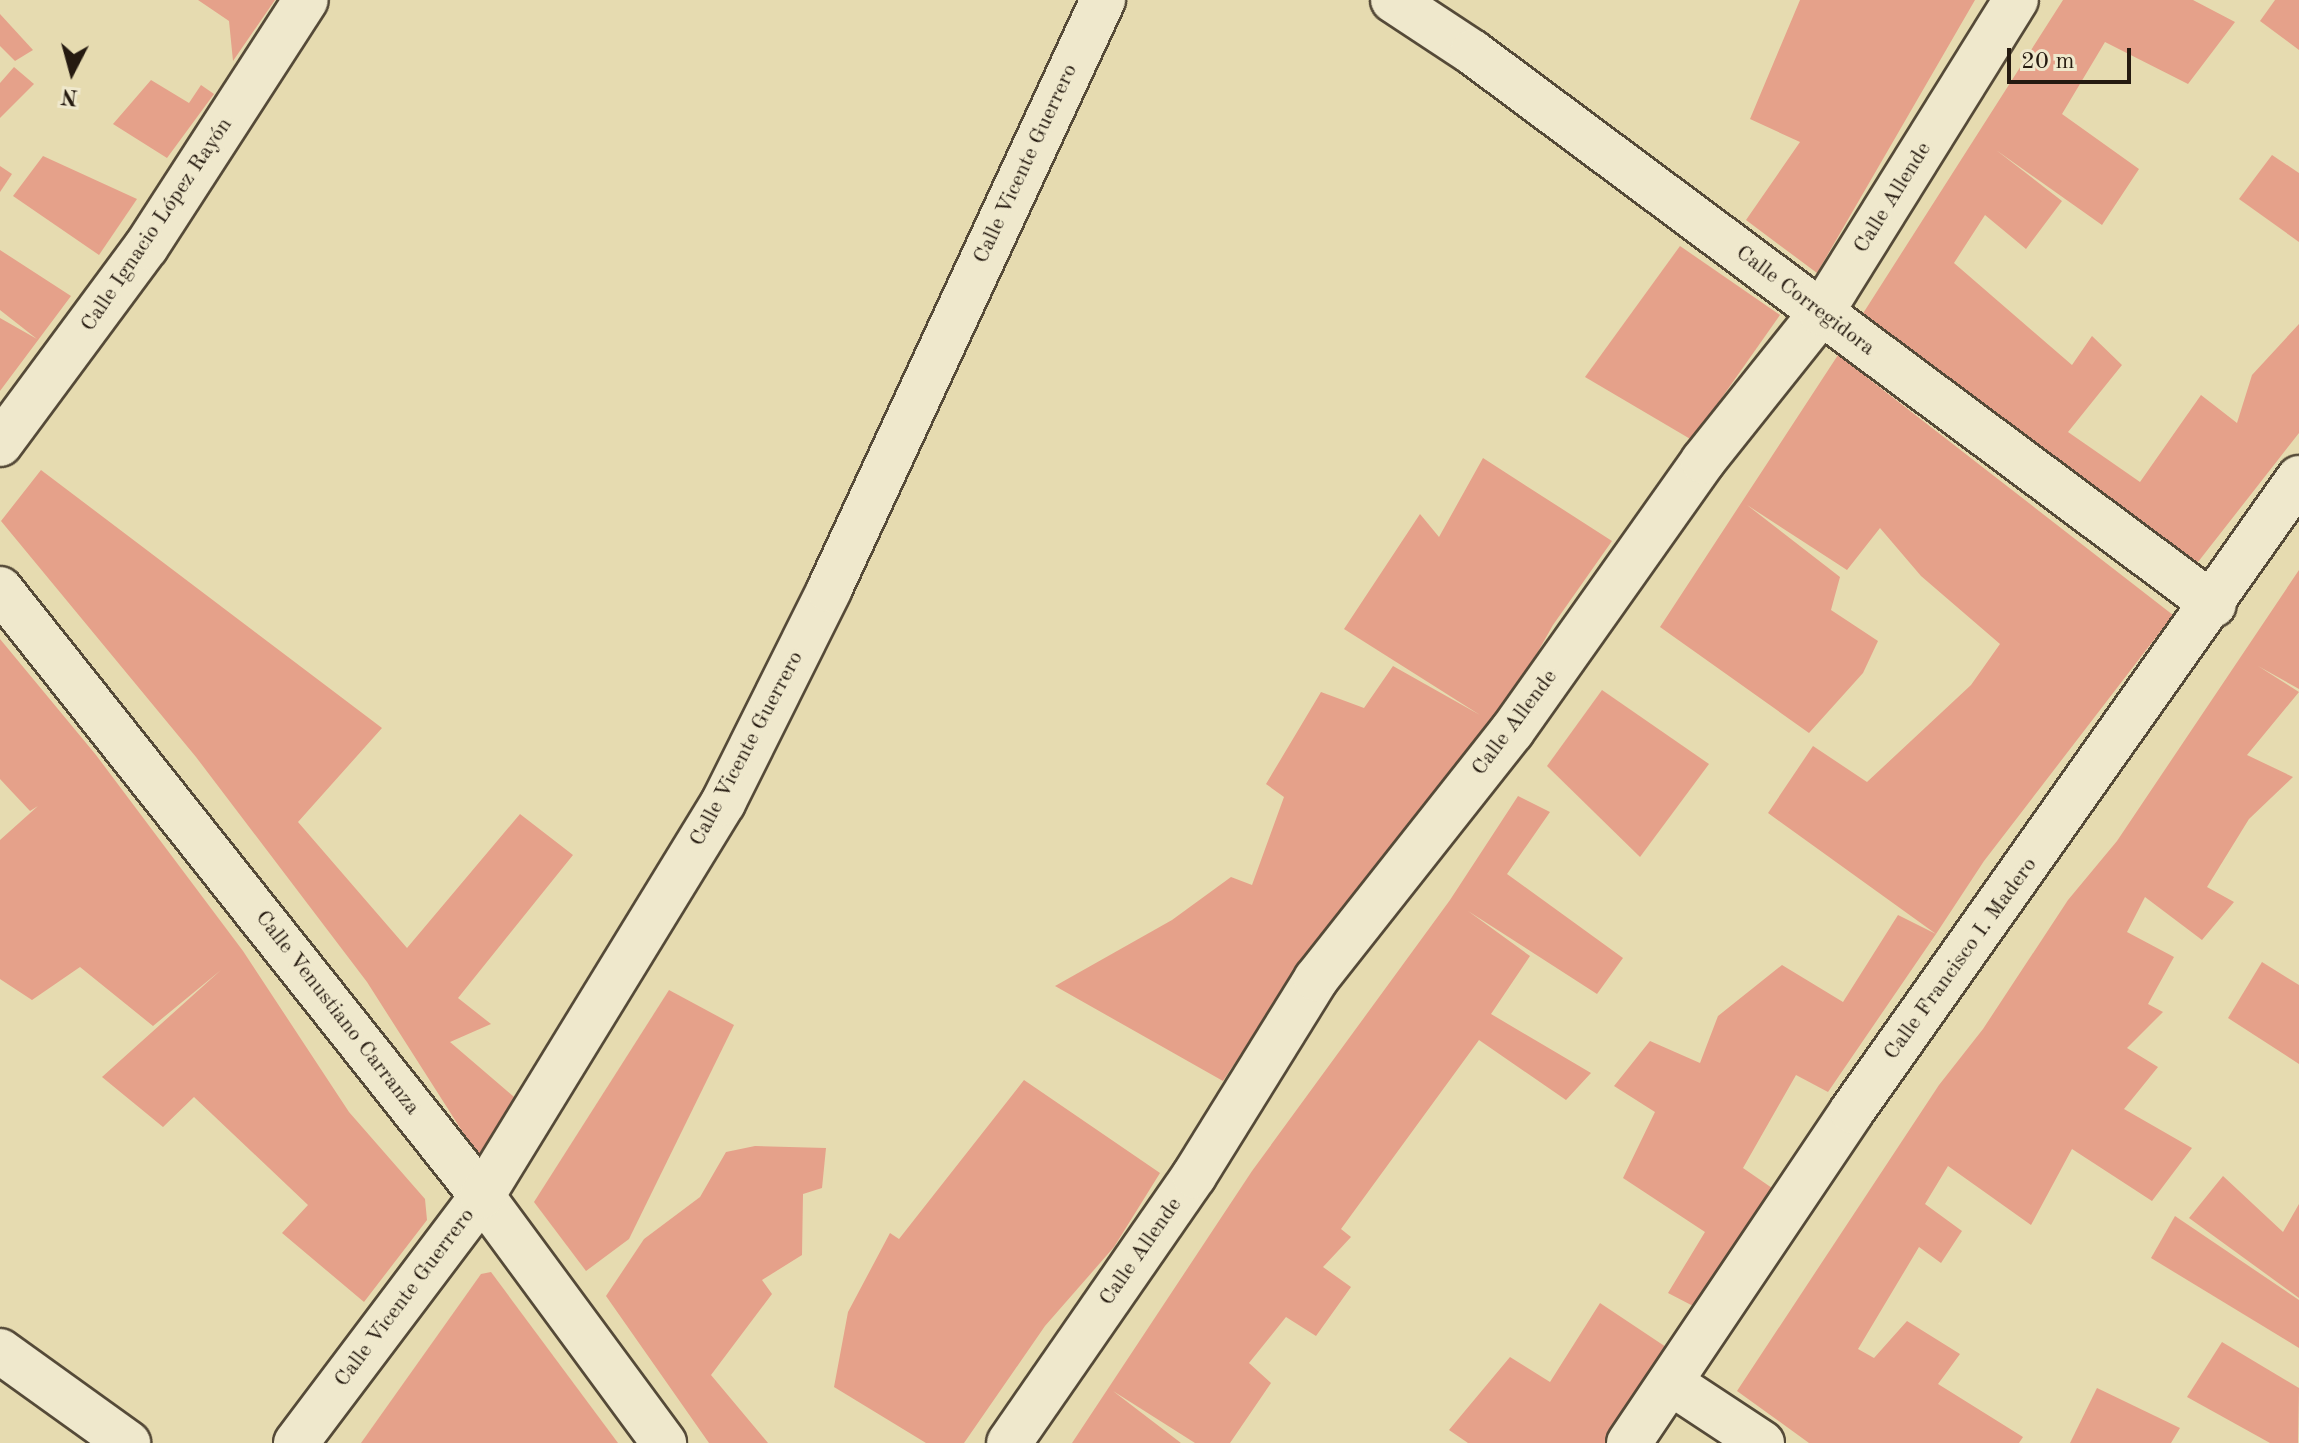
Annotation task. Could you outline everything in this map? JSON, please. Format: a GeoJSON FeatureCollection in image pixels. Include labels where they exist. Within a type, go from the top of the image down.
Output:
{"type":"FeatureCollection","features":[{"type":"Feature","properties":{"kind":"street","name":"Calle Ignacio López Rayón"},"geometry":{"type":"LineString","coordinates":[[0,444],[146,247],[306,0]]}},
{"type":"Feature","properties":{"kind":"street","name":"Calle Vicente Guerrero"},"geometry":{"type":"LineString","coordinates":[[296,1443],[482,1196],[723,803],[829,590],[1103,0]]}},
{"type":"Feature","properties":{"kind":"street","name":"Calle Corregidora"},"geometry":{"type":"LineString","coordinates":[[1393,0],[1472,52],[2214,605]]}},
{"type":"Feature","properties":{"kind":"street","name":"Calle Allende"},"geometry":{"type":"LineString","coordinates":[[1009,1443],[1194,1176],[1316,979],[1512,731],[1703,461],[1821,313],[2016,0]]}},
{"type":"Feature","properties":{"kind":"street","name":"Calle Francisco I. Madero"},"geometry":{"type":"LineString","coordinates":[[1629,1443],[1852,1111],[2214,605],[2299,478]]}},
{"type":"Feature","properties":{"kind":"street","name":"Calle Venustiano Carranza"},"geometry":{"type":"LineString","coordinates":[[0,589],[482,1196],[664,1443]]}},
{"type":"Feature","properties":{"kind":"street"},"geometry":{"type":"LineString","coordinates":[[0,1351],[128,1443]]}},
{"type":"Feature","properties":{"kind":"street"},"geometry":{"type":"LineString","coordinates":[[1671,1383],[1762,1443]]}},
{"type":"Feature","properties":{"kind":"building"},"geometry":{"type":"Polygon","coordinates":[[[198,0],[275,0],[233,61],[229,21],[198,0]]]}},
{"type":"Feature","properties":{"kind":"building"},"geometry":{"type":"Polygon","coordinates":[[[1800,0],[1975,0],[1817,273],[1746,220],[1800,142],[1750,119],[1800,0]]]}},
{"type":"Feature","properties":{"kind":"building"},"geometry":{"type":"Polygon","coordinates":[[[2063,0],[2193,0],[2235,22],[2188,84],[2105,42],[2062,114],[2139,169],[2102,225],[1996,150],[2062,201],[2026,249],[1985,215],[1954,263],[2072,365],[2092,336],[2122,365],[2068,432],[2140,482],[2201,395],[2237,423],[2252,375],[2299,324],[2299,433],[2198,562],[2120,511],[1862,315],[2063,0]]]}},
{"type":"Feature","properties":{"kind":"building"},"geometry":{"type":"Polygon","coordinates":[[[2275,0],[2299,0],[2299,50],[2260,21],[2275,0]]]}},
{"type":"Feature","properties":{"kind":"building"},"geometry":{"type":"Polygon","coordinates":[[[0,14],[33,50],[15,61],[0,46],[0,14]]]}},
{"type":"Feature","properties":{"kind":"building"},"geometry":{"type":"Polygon","coordinates":[[[14,67],[34,84],[0,118],[0,83],[14,67]]]}},
{"type":"Feature","properties":{"kind":"building"},"geometry":{"type":"Polygon","coordinates":[[[151,80],[189,103],[201,85],[214,94],[167,158],[113,124],[151,80]]]}},
{"type":"Feature","properties":{"kind":"building"},"geometry":{"type":"Polygon","coordinates":[[[2272,155],[2299,173],[2299,242],[2239,199],[2272,155]]]}},
{"type":"Feature","properties":{"kind":"building"},"geometry":{"type":"Polygon","coordinates":[[[43,156],[137,199],[99,255],[13,196],[43,156]]]}},
{"type":"Feature","properties":{"kind":"building"},"geometry":{"type":"Polygon","coordinates":[[[0,166],[12,174],[0,192],[0,166]]]}},
{"type":"Feature","properties":{"kind":"building"},"geometry":{"type":"Polygon","coordinates":[[[1680,246],[1780,315],[1692,440],[1585,377],[1680,246]]]}},
{"type":"Feature","properties":{"kind":"building"},"geometry":{"type":"Polygon","coordinates":[[[0,250],[71,296],[0,391],[0,318],[37,339],[0,310],[0,250]]]}},
{"type":"Feature","properties":{"kind":"building"},"geometry":{"type":"Polygon","coordinates":[[[1838,355],[2173,615],[1984,861],[1936,934],[1768,813],[1813,746],[1867,782],[1971,685],[2000,644],[1921,576],[1880,528],[1847,570],[1747,505],[1840,577],[1831,610],[1878,641],[1863,673],[1809,733],[1660,627],[1838,355]]]}},
{"type":"Feature","properties":{"kind":"building"},"geometry":{"type":"Polygon","coordinates":[[[1483,458],[1612,541],[1553,625],[1497,724],[1382,869],[1318,937],[1223,1081],[1055,986],[1172,920],[1231,877],[1252,885],[1284,797],[1266,784],[1321,692],[1364,708],[1393,666],[1480,715],[1344,629],[1420,514],[1439,537],[1483,458]]]}},
{"type":"Feature","properties":{"kind":"building"},"geometry":{"type":"Polygon","coordinates":[[[41,470],[382,728],[298,822],[407,948],[520,814],[573,855],[458,998],[491,1024],[450,1042],[521,1103],[487,1154],[478,1156],[367,982],[196,757],[1,521],[41,470]]]}},
{"type":"Feature","properties":{"kind":"building"},"geometry":{"type":"Polygon","coordinates":[[[2299,570],[2299,689],[2258,666],[2299,692],[2247,755],[2293,777],[2249,819],[2207,887],[2234,902],[2202,940],[2145,897],[2127,932],[2174,957],[2148,1004],[2163,1012],[2127,1048],[2158,1067],[2124,1109],[2192,1148],[2152,1201],[2072,1149],[2031,1225],[1948,1166],[1925,1204],[1962,1231],[1941,1263],[1919,1247],[1858,1349],[1874,1358],[1907,1321],[1960,1354],[1938,1384],[2023,1437],[2019,1443],[1809,1443],[1737,1391],[1939,1085],[1983,1029],[2068,900],[2117,841],[2299,570]]]}},
{"type":"Feature","properties":{"kind":"building"},"geometry":{"type":"Polygon","coordinates":[[[0,639],[96,755],[243,951],[349,1112],[425,1199],[427,1220],[364,1302],[282,1233],[308,1205],[194,1097],[163,1127],[102,1077],[221,970],[153,1026],[80,967],[32,1000],[0,979],[0,840],[38,806],[30,811],[0,779],[0,639]]]}},
{"type":"Feature","properties":{"kind":"building"},"geometry":{"type":"Polygon","coordinates":[[[1602,690],[1709,764],[1640,857],[1547,766],[1602,690]]]}},
{"type":"Feature","properties":{"kind":"building"},"geometry":{"type":"Polygon","coordinates":[[[1518,796],[1550,812],[1507,874],[1623,958],[1597,994],[1468,911],[1530,956],[1491,1014],[1591,1073],[1566,1100],[1479,1040],[1341,1229],[1351,1237],[1323,1267],[1351,1287],[1316,1336],[1286,1317],[1249,1363],[1271,1383],[1230,1443],[1195,1443],[1113,1391],[1181,1443],[1072,1443],[1252,1171],[1450,900],[1518,796]]]}},
{"type":"Feature","properties":{"kind":"building"},"geometry":{"type":"Polygon","coordinates":[[[1898,915],[1936,934],[1828,1092],[1796,1075],[1743,1168],[1772,1188],[1695,1307],[1668,1293],[1705,1232],[1623,1178],[1655,1112],[1614,1086],[1650,1041],[1700,1063],[1718,1016],[1782,965],[1843,1002],[1898,915]]]}},
{"type":"Feature","properties":{"kind":"building"},"geometry":{"type":"Polygon","coordinates":[[[2262,962],[2299,985],[2299,1064],[2228,1018],[2262,962]]]}},
{"type":"Feature","properties":{"kind":"building"},"geometry":{"type":"Polygon","coordinates":[[[669,990],[734,1025],[629,1239],[586,1271],[534,1202],[669,990]]]}},
{"type":"Feature","properties":{"kind":"building"},"geometry":{"type":"Polygon","coordinates":[[[1024,1080],[1160,1173],[1114,1247],[1045,1326],[964,1443],[926,1443],[834,1387],[848,1312],[890,1233],[899,1239],[1024,1080]]]}},
{"type":"Feature","properties":{"kind":"building"},"geometry":{"type":"Polygon","coordinates":[[[755,1146],[826,1148],[822,1188],[803,1194],[802,1255],[762,1280],[772,1294],[711,1375],[768,1443],[709,1443],[606,1296],[644,1239],[700,1197],[726,1152],[755,1146]]]}},
{"type":"Feature","properties":{"kind":"building"},"geometry":{"type":"Polygon","coordinates":[[[2223,1176],[2283,1232],[2299,1204],[2299,1298],[2189,1218],[2223,1176]]]}},
{"type":"Feature","properties":{"kind":"building"},"geometry":{"type":"Polygon","coordinates":[[[2175,1216],[2299,1300],[2299,1348],[2151,1258],[2175,1216]]]}},
{"type":"Feature","properties":{"kind":"building"},"geometry":{"type":"Polygon","coordinates":[[[491,1272],[618,1443],[361,1443],[481,1274],[491,1272]]]}},
{"type":"Feature","properties":{"kind":"building"},"geometry":{"type":"Polygon","coordinates":[[[1600,1303],[1678,1355],[1616,1443],[1468,1443],[1449,1430],[1510,1357],[1550,1382],[1600,1303]]]}},
{"type":"Feature","properties":{"kind":"building"},"geometry":{"type":"Polygon","coordinates":[[[2222,1342],[2299,1388],[2298,1443],[2270,1443],[2187,1397],[2222,1342]]]}},
{"type":"Feature","properties":{"kind":"building"},"geometry":{"type":"Polygon","coordinates":[[[2097,1388],[2180,1428],[2171,1443],[2070,1443],[2097,1388]]]}}]}
